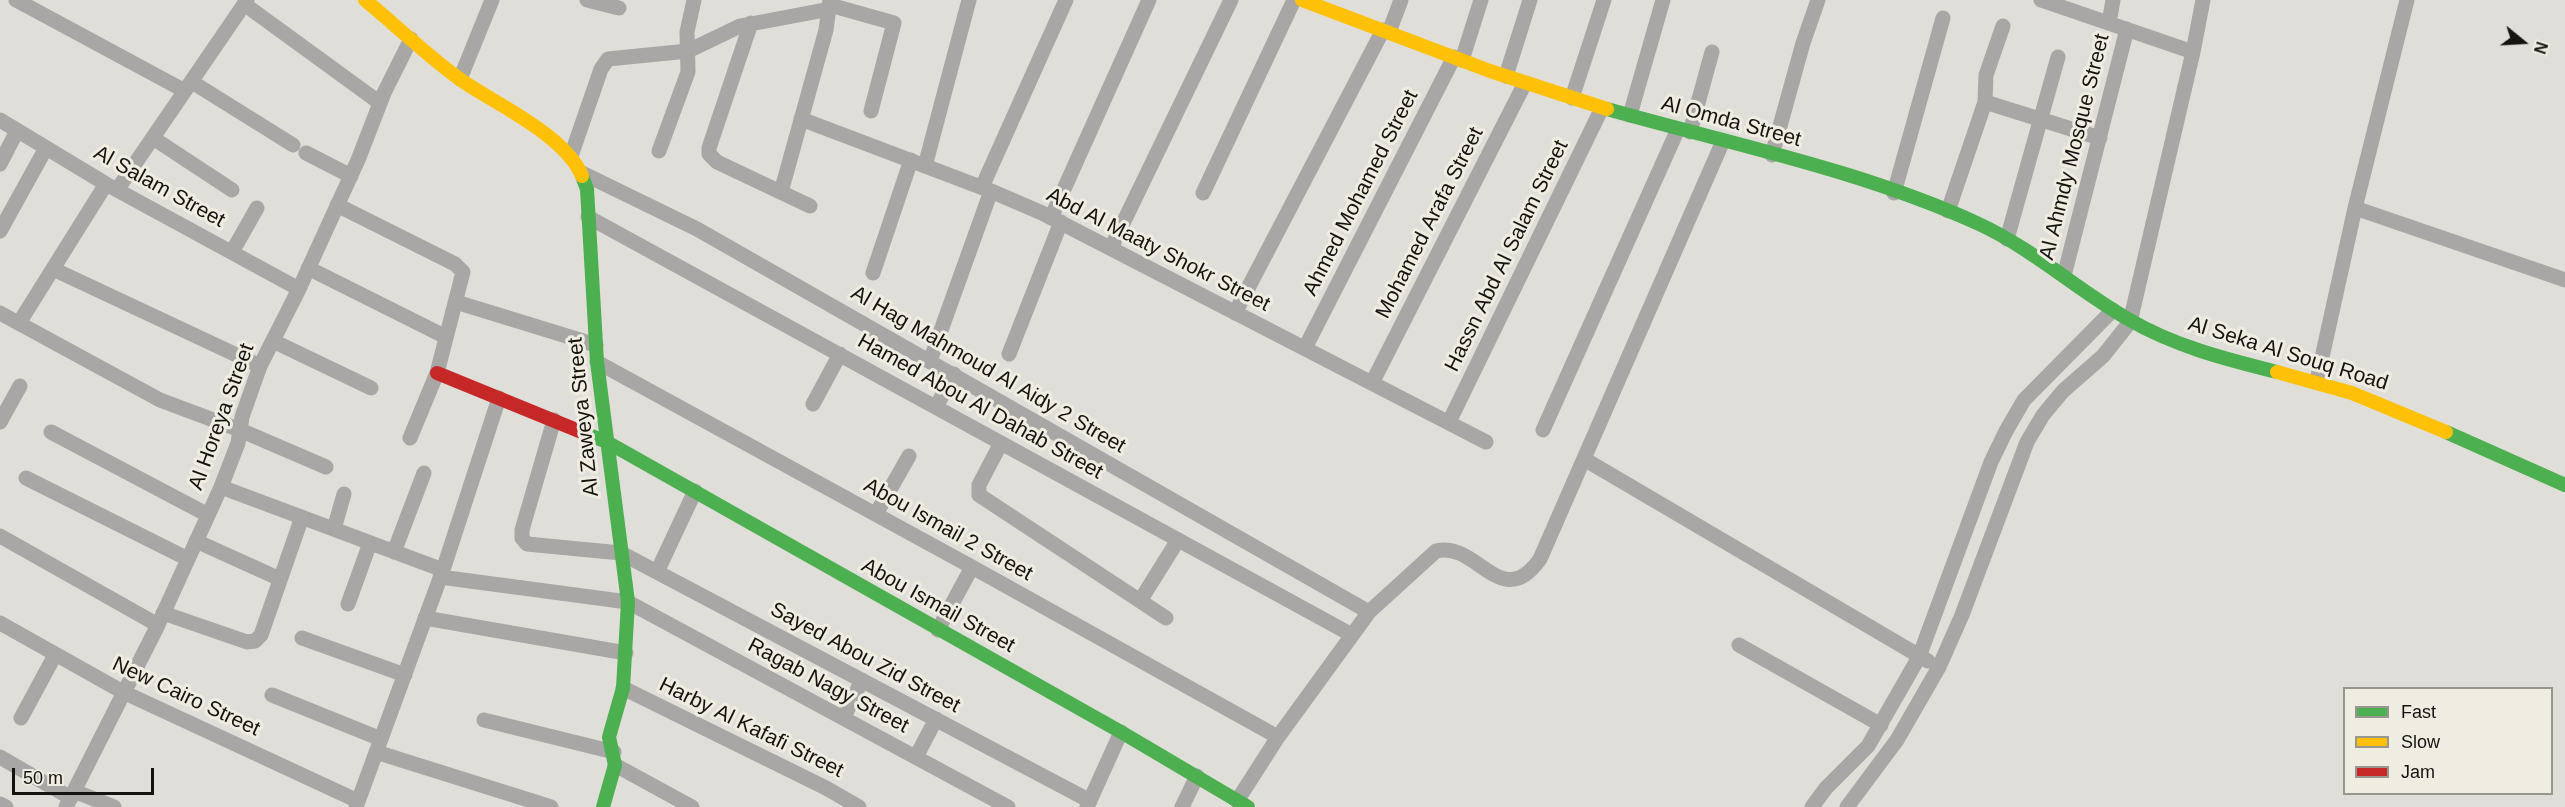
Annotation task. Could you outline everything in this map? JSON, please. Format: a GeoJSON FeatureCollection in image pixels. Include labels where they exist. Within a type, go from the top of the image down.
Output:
{"type":"FeatureCollection","features":[{"type":"Feature","properties":{"kind":"street"},"geometry":{"type":"LineString","coordinates":[[16,0],[189,87],[351,176]]}},
{"type":"Feature","properties":{"kind":"street","name":"Al Zaweya Street"},"geometry":{"type":"LineString","coordinates":[[365,0],[460,79],[557,142],[571,156],[582,173],[587,189],[597,362],[628,602],[623,688],[609,737],[615,759],[603,807]]}},
{"type":"Feature","properties":{"kind":"street"},"geometry":{"type":"LineString","coordinates":[[460,79],[492,0]]}},
{"type":"Feature","properties":{"kind":"street"},"geometry":{"type":"LineString","coordinates":[[587,0],[619,8]]}},
{"type":"Feature","properties":{"kind":"street"},"geometry":{"type":"LineString","coordinates":[[660,151],[688,72],[687,32],[694,0]]}},
{"type":"Feature","properties":{"kind":"street"},"geometry":{"type":"LineString","coordinates":[[873,273],[918,163],[969,0]]}},
{"type":"Feature","properties":{"kind":"street"},"geometry":{"type":"LineString","coordinates":[[930,361],[986,189],[1066,0]]}},
{"type":"Feature","properties":{"kind":"street"},"geometry":{"type":"LineString","coordinates":[[1009,354],[1056,220],[1149,0]]}},
{"type":"Feature","properties":{"kind":"street"},"geometry":{"type":"LineString","coordinates":[[1111,248],[1231,0]]}},
{"type":"Feature","properties":{"kind":"street"},"geometry":{"type":"LineString","coordinates":[[1203,193],[1294,0]]}},
{"type":"Feature","properties":{"kind":"street","name":"Al Omda Street"},"geometry":{"type":"LineString","coordinates":[[1302,0],[1458,59],[1602,108],[1772,155],[1948,211],[2007,239],[2130,322]]}},
{"type":"Feature","properties":{"kind":"street"},"geometry":{"type":"LineString","coordinates":[[1235,313],[1401,0]]}},
{"type":"Feature","properties":{"kind":"street","name":"Ahmed Mohamed Street"},"geometry":{"type":"LineString","coordinates":[[1305,348],[1458,59],[1481,0]]}},
{"type":"Feature","properties":{"kind":"street"},"geometry":{"type":"LineString","coordinates":[[1506,76],[1530,0]]}},
{"type":"Feature","properties":{"kind":"street"},"geometry":{"type":"LineString","coordinates":[[1572,98],[1604,0]]}},
{"type":"Feature","properties":{"kind":"street"},"geometry":{"type":"LineString","coordinates":[[1630,115],[1664,0]]}},
{"type":"Feature","properties":{"kind":"street"},"geometry":{"type":"LineString","coordinates":[[1772,155],[1803,43],[1818,0]]}},
{"type":"Feature","properties":{"kind":"street"},"geometry":{"type":"LineString","coordinates":[[2041,0],[2193,52]]}},
{"type":"Feature","properties":{"kind":"street"},"geometry":{"type":"LineString","coordinates":[[2109,23],[2113,0]]}},
{"type":"Feature","properties":{"kind":"street"},"geometry":{"type":"LineString","coordinates":[[1847,807],[1897,740],[1939,667],[1962,615],[2027,442],[2043,415],[2056,399],[2103,356],[2130,322],[2203,0]]}},
{"type":"Feature","properties":{"kind":"street"},"geometry":{"type":"LineString","coordinates":[[2317,380],[2355,208],[2407,0]]}},
{"type":"Feature","properties":{"kind":"street"},"geometry":{"type":"LineString","coordinates":[[19,323],[53,269],[111,187],[153,138],[246,2],[380,103]]}},
{"type":"Feature","properties":{"kind":"street"},"geometry":{"type":"LineString","coordinates":[[571,156],[604,62],[614,57],[688,51],[751,23],[830,5],[894,23],[871,111]]}},
{"type":"Feature","properties":{"kind":"street"},"geometry":{"type":"LineString","coordinates":[[781,192],[826,30],[830,5]]}},
{"type":"Feature","properties":{"kind":"street"},"geometry":{"type":"LineString","coordinates":[[1894,193],[1943,18]]}},
{"type":"Feature","properties":{"kind":"street"},"geometry":{"type":"LineString","coordinates":[[751,23],[709,148],[710,154],[717,162],[810,206]]}},
{"type":"Feature","properties":{"kind":"street"},"geometry":{"type":"LineString","coordinates":[[1948,211],[1985,102],[1986,75],[2003,26]]}},
{"type":"Feature","properties":{"kind":"street","name":"Al Ahmdy Mosque Street"},"geometry":{"type":"LineString","coordinates":[[2064,276],[2127,29]]}},
{"type":"Feature","properties":{"kind":"street","name":"Al Horeya Street"},"geometry":{"type":"LineString","coordinates":[[70,799],[161,619],[221,487],[260,366],[299,289],[351,176],[380,103],[411,39]]}},
{"type":"Feature","properties":{"kind":"street"},"geometry":{"type":"LineString","coordinates":[[1543,430],[1684,131],[1712,52]]}},
{"type":"Feature","properties":{"kind":"street"},"geometry":{"type":"LineString","coordinates":[[2007,239],[2058,57]]}},
{"type":"Feature","properties":{"kind":"street","name":"Mohamed Arafa Street"},"geometry":{"type":"LineString","coordinates":[[1372,383],[1526,83]]}},
{"type":"Feature","properties":{"kind":"street"},"geometry":{"type":"LineString","coordinates":[[1985,102],[2100,138]]}},
{"type":"Feature","properties":{"kind":"street","name":"Hassn Abd Al Salam Street"},"geometry":{"type":"LineString","coordinates":[[1449,422],[1602,108]]}},
{"type":"Feature","properties":{"kind":"street","name":"Abd Al Maaty Shokr Street"},"geometry":{"type":"LineString","coordinates":[[801,119],[986,189],[1056,220],[1486,442]]}},
{"type":"Feature","properties":{"kind":"street","name":"Al Salam Street"},"geometry":{"type":"LineString","coordinates":[[0,120],[111,187],[299,289]]}},
{"type":"Feature","properties":{"kind":"street"},"geometry":{"type":"LineString","coordinates":[[0,164],[17,130]]}},
{"type":"Feature","properties":{"kind":"street"},"geometry":{"type":"LineString","coordinates":[[153,138],[232,190]]}},
{"type":"Feature","properties":{"kind":"street"},"geometry":{"type":"LineString","coordinates":[[1242,804],[1278,737],[1369,612],[1436,551],[1444,549],[1454,551],[1502,579],[1517,580],[1530,574],[1540,559],[1723,141]]}},
{"type":"Feature","properties":{"kind":"street"},"geometry":{"type":"LineString","coordinates":[[0,231],[46,148]]}},
{"type":"Feature","properties":{"kind":"street","name":"Al Hag Mahmoud Al Aidy 2 Street"},"geometry":{"type":"LineString","coordinates":[[582,173],[698,228],[1369,612]]}},
{"type":"Feature","properties":{"kind":"street"},"geometry":{"type":"LineString","coordinates":[[337,205],[460,267],[463,278],[437,373],[410,438]]}},
{"type":"Feature","properties":{"kind":"street"},"geometry":{"type":"LineString","coordinates":[[232,252],[257,208]]}},
{"type":"Feature","properties":{"kind":"street"},"geometry":{"type":"LineString","coordinates":[[2355,208],[2565,280]]}},
{"type":"Feature","properties":{"kind":"street","name":"Hamed Abou Al Dahab Street"},"geometry":{"type":"LineString","coordinates":[[588,217],[1352,635]]}},
{"type":"Feature","properties":{"kind":"street"},"geometry":{"type":"LineString","coordinates":[[308,268],[446,337]]}},
{"type":"Feature","properties":{"kind":"street"},"geometry":{"type":"LineString","coordinates":[[53,269],[260,366]]}},
{"type":"Feature","properties":{"kind":"street"},"geometry":{"type":"LineString","coordinates":[[456,302],[596,345]]}},
{"type":"Feature","properties":{"kind":"street"},"geometry":{"type":"LineString","coordinates":[[1812,807],[1826,788],[1868,746],[1919,657],[1991,462],[2024,400],[2113,310]]}},
{"type":"Feature","properties":{"kind":"street"},"geometry":{"type":"LineString","coordinates":[[0,313],[160,400],[240,430],[326,467]]}},
{"type":"Feature","properties":{"kind":"street","name":"Al Seka Al Souq Road"},"geometry":{"type":"LineString","coordinates":[[2130,322],[2200,351],[2317,380],[2391,406],[2529,471],[2565,485]]}},
{"type":"Feature","properties":{"kind":"street"},"geometry":{"type":"LineString","coordinates":[[273,341],[371,388]]}},
{"type":"Feature","properties":{"kind":"street"},"geometry":{"type":"LineString","coordinates":[[813,404],[840,354]]}},
{"type":"Feature","properties":{"kind":"street","name":"Abou Ismail 2 Street"},"geometry":{"type":"LineString","coordinates":[[597,362],[1278,737]]}},
{"type":"Feature","properties":{"kind":"street","name":"Abou Ismail Street"},"geometry":{"type":"LineString","coordinates":[[437,373],[607,442],[1121,732],[1242,804]]}},
{"type":"Feature","properties":{"kind":"street"},"geometry":{"type":"LineString","coordinates":[[936,407],[954,374]]}},
{"type":"Feature","properties":{"kind":"street"},"geometry":{"type":"LineString","coordinates":[[0,422],[21,386]]}},
{"type":"Feature","properties":{"kind":"street"},"geometry":{"type":"LineString","coordinates":[[357,804],[442,574],[499,398]]}},
{"type":"Feature","properties":{"kind":"street"},"geometry":{"type":"LineString","coordinates":[[554,420],[522,530],[524,541],[530,545],[621,553]]}},
{"type":"Feature","properties":{"kind":"street"},"geometry":{"type":"LineString","coordinates":[[51,432],[208,515]]}},
{"type":"Feature","properties":{"kind":"street"},"geometry":{"type":"LineString","coordinates":[[1001,443],[978,484],[980,495],[1166,618]]}},
{"type":"Feature","properties":{"kind":"street"},"geometry":{"type":"LineString","coordinates":[[876,514],[909,456]]}},
{"type":"Feature","properties":{"kind":"street"},"geometry":{"type":"LineString","coordinates":[[1584,459],[1939,667]]}},
{"type":"Feature","properties":{"kind":"street"},"geometry":{"type":"LineString","coordinates":[[394,552],[424,473]]}},
{"type":"Feature","properties":{"kind":"street"},"geometry":{"type":"LineString","coordinates":[[26,478],[188,559]]}},
{"type":"Feature","properties":{"kind":"street"},"geometry":{"type":"LineString","coordinates":[[221,487],[394,552],[442,574],[628,602]]}},
{"type":"Feature","properties":{"kind":"street"},"geometry":{"type":"LineString","coordinates":[[657,572],[695,491]]}},
{"type":"Feature","properties":{"kind":"street"},"geometry":{"type":"LineString","coordinates":[[333,529],[344,494]]}},
{"type":"Feature","properties":{"kind":"street"},"geometry":{"type":"LineString","coordinates":[[0,536],[161,619],[247,642],[255,641],[261,635],[302,517]]}},
{"type":"Feature","properties":{"kind":"street"},"geometry":{"type":"LineString","coordinates":[[1140,601],[1178,540]]}},
{"type":"Feature","properties":{"kind":"street"},"geometry":{"type":"LineString","coordinates":[[196,541],[280,579]]}},
{"type":"Feature","properties":{"kind":"street"},"geometry":{"type":"LineString","coordinates":[[348,604],[370,543]]}},
{"type":"Feature","properties":{"kind":"street","name":"Sayed Abou Zid Street"},"geometry":{"type":"LineString","coordinates":[[621,553],[936,719],[1089,804]]}},
{"type":"Feature","properties":{"kind":"street"},"geometry":{"type":"LineString","coordinates":[[938,630],[972,567]]}},
{"type":"Feature","properties":{"kind":"street","name":"Ragab Nagy Street"},"geometry":{"type":"LineString","coordinates":[[628,602],[1008,807]]}},
{"type":"Feature","properties":{"kind":"street"},"geometry":{"type":"LineString","coordinates":[[425,618],[626,653]]}},
{"type":"Feature","properties":{"kind":"street","name":"New Cairo Street"},"geometry":{"type":"LineString","coordinates":[[0,623],[123,692],[357,804]]}},
{"type":"Feature","properties":{"kind":"street"},"geometry":{"type":"LineString","coordinates":[[302,638],[405,675]]}},
{"type":"Feature","properties":{"kind":"street"},"geometry":{"type":"LineString","coordinates":[[1739,645],[1881,725]]}},
{"type":"Feature","properties":{"kind":"street"},"geometry":{"type":"LineString","coordinates":[[21,718],[55,655]]}},
{"type":"Feature","properties":{"kind":"street"},"geometry":{"type":"LineString","coordinates":[[844,717],[862,680]]}},
{"type":"Feature","properties":{"kind":"street","name":"Harby Al Kafafi Street"},"geometry":{"type":"LineString","coordinates":[[623,688],[826,788],[858,807]]}},
{"type":"Feature","properties":{"kind":"street"},"geometry":{"type":"LineString","coordinates":[[272,695],[379,746],[551,807]]}},
{"type":"Feature","properties":{"kind":"street"},"geometry":{"type":"LineString","coordinates":[[916,757],[936,719]]}},
{"type":"Feature","properties":{"kind":"street"},"geometry":{"type":"LineString","coordinates":[[484,720],[615,759],[692,807]]}},
{"type":"Feature","properties":{"kind":"street"},"geometry":{"type":"LineString","coordinates":[[1089,804],[1121,732]]}},
{"type":"Feature","properties":{"kind":"street"},"geometry":{"type":"LineString","coordinates":[[0,757],[70,799],[114,807]]}},
{"type":"Feature","properties":{"kind":"street"},"geometry":{"type":"LineString","coordinates":[[1182,807],[1197,776]]}},
{"type":"Feature","properties":{"kind":"street"},"geometry":{"type":"LineString","coordinates":[[0,804],[6,807]]}},
{"type":"Feature","properties":{"kind":"traffic: fast"},"geometry":{"type":"LineString","coordinates":[[1607,109],[1795,159],[1889,188],[1934,205],[1999,234],[2128,319],[2163,337],[2200,351],[2277,372]]}},
{"type":"Feature","properties":{"kind":"traffic: fast"},"geometry":{"type":"LineString","coordinates":[[582,176],[587,189],[597,362],[628,602],[623,688],[609,737],[615,765],[603,807]]}},
{"type":"Feature","properties":{"kind":"traffic: fast"},"geometry":{"type":"LineString","coordinates":[[2446,432],[2565,485]]}},
{"type":"Feature","properties":{"kind":"traffic: fast"},"geometry":{"type":"LineString","coordinates":[[584,433],[607,442],[1121,732],[1248,807]]}},
{"type":"Feature","properties":{"kind":"traffic: slow"},"geometry":{"type":"LineString","coordinates":[[365,0],[448,71],[546,134],[561,147],[582,176]]}},
{"type":"Feature","properties":{"kind":"traffic: slow"},"geometry":{"type":"LineString","coordinates":[[1302,0],[1490,71],[1607,109]]}},
{"type":"Feature","properties":{"kind":"traffic: slow"},"geometry":{"type":"LineString","coordinates":[[2277,372],[2352,393],[2446,432]]}},
{"type":"Feature","properties":{"kind":"traffic: jam"},"geometry":{"type":"LineString","coordinates":[[437,373],[584,433]]}}]}
